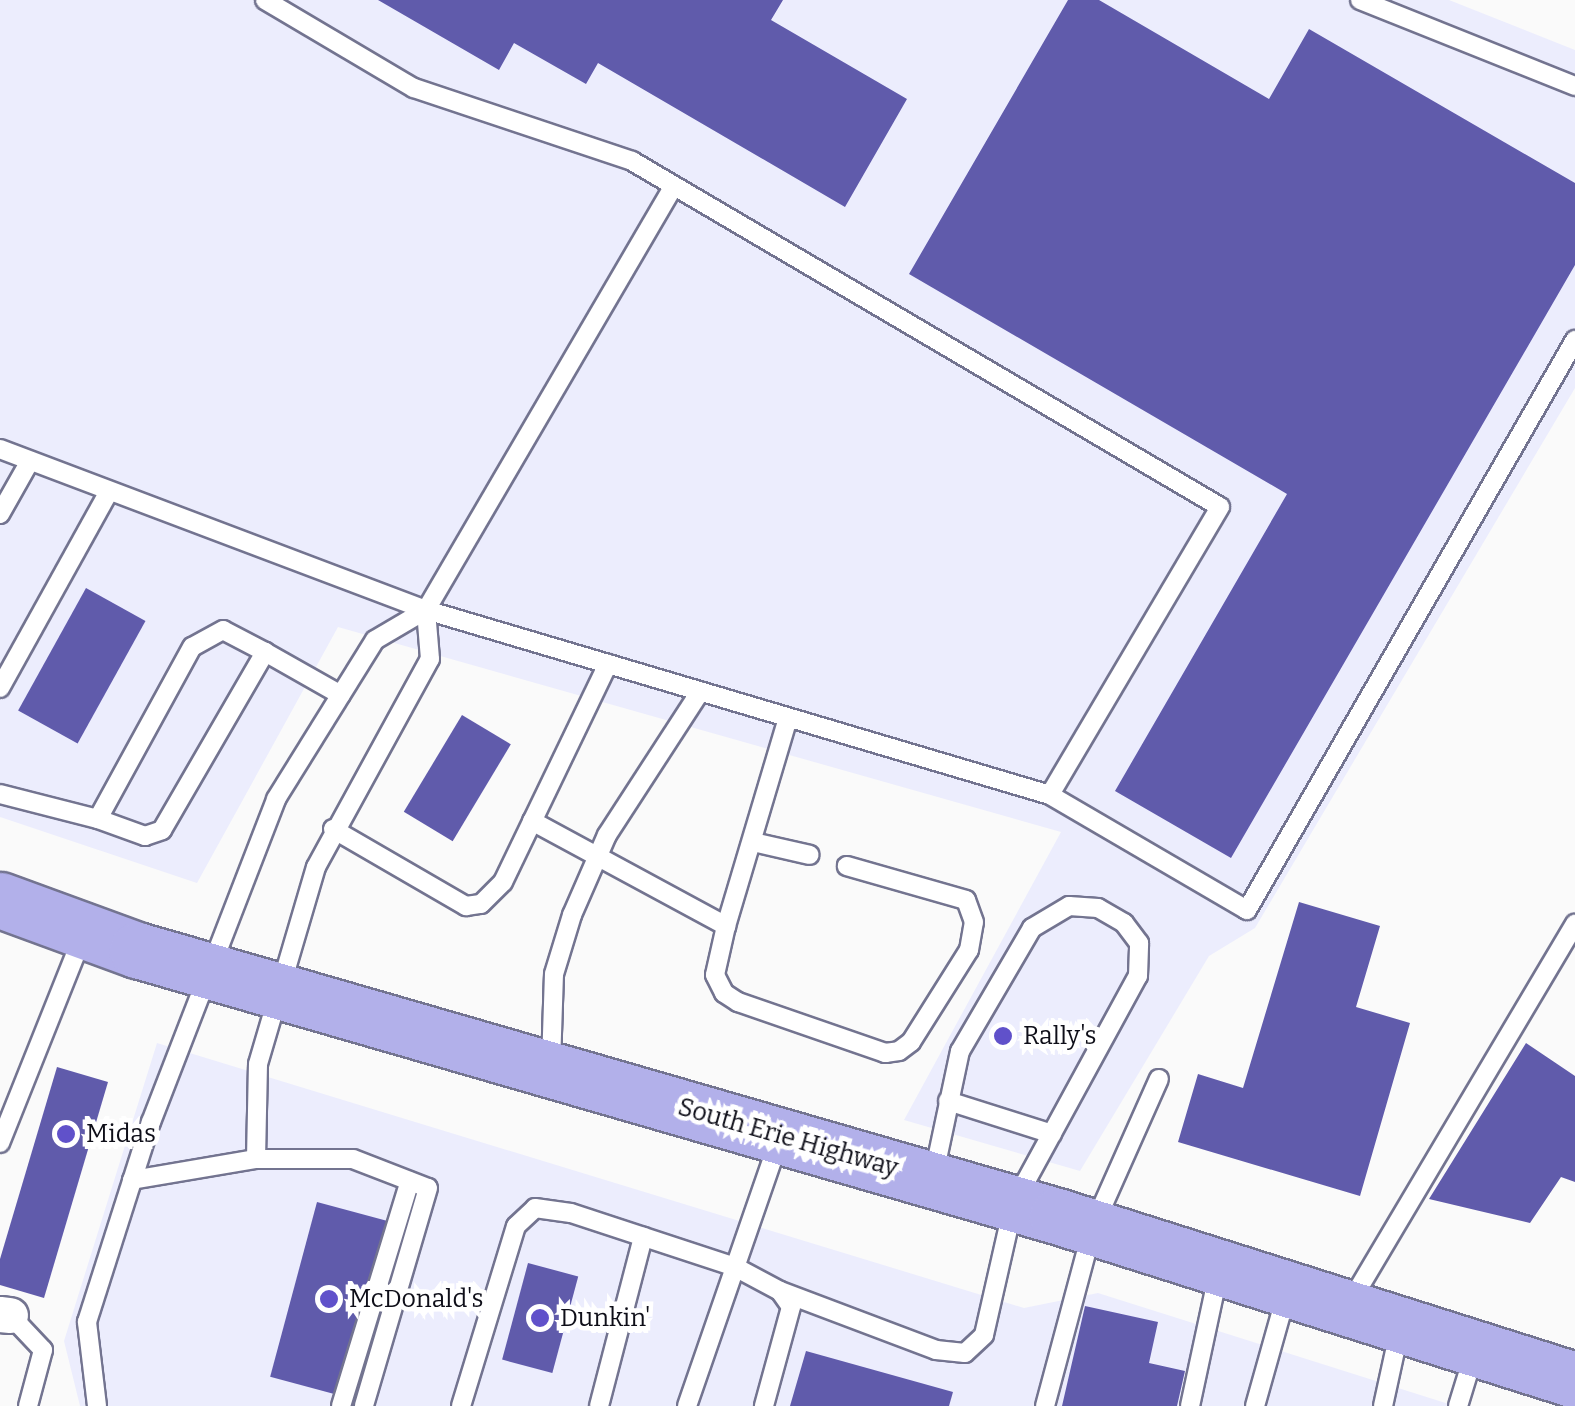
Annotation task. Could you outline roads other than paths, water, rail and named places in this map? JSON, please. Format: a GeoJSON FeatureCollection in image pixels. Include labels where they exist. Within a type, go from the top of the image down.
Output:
{"type":"FeatureCollection","features":[{"type":"Feature","properties":{"kind":"main road","name":"South Erie Highway"},"geometry":{"type":"LineString","coordinates":[[5,912],[85,931],[283,994],[1092,1227],[1476,1348],[1568,1383]]}},
{"type":"Feature","properties":{"kind":"lane"},"geometry":{"type":"LineString","coordinates":[[265,0],[414,88],[632,161],[1220,507],[1050,795]]}},
{"type":"Feature","properties":{"kind":"lane"},"geometry":{"type":"LineString","coordinates":[[1360,0],[1575,86]]}},
{"type":"Feature","properties":{"kind":"lane"},"geometry":{"type":"LineString","coordinates":[[97,1406],[87,1322],[132,1180],[276,799],[375,640],[426,610],[674,186]]}},
{"type":"Feature","properties":{"kind":"lane"},"geometry":{"type":"LineString","coordinates":[[0,449],[426,610],[1050,795],[1246,910],[1575,340]]}},
{"type":"Feature","properties":{"kind":"lane"},"geometry":{"type":"LineString","coordinates":[[0,514],[30,460]]}},
{"type":"Feature","properties":{"kind":"lane"},"geometry":{"type":"LineString","coordinates":[[3,675],[109,491]]}},
{"type":"Feature","properties":{"kind":"lane"},"geometry":{"type":"LineString","coordinates":[[256,1160],[252,1091],[283,994],[316,867],[333,828],[430,659],[426,610]]}},
{"type":"Feature","properties":{"kind":"lane"},"geometry":{"type":"LineString","coordinates":[[98,820],[192,647],[223,630],[341,694]]}},
{"type":"Feature","properties":{"kind":"lane"},"geometry":{"type":"LineString","coordinates":[[0,794],[145,836],[162,830],[265,652]]}},
{"type":"Feature","properties":{"kind":"lane"},"geometry":{"type":"LineString","coordinates":[[333,828],[466,906],[481,904],[503,882],[608,664]]}},
{"type":"Feature","properties":{"kind":"lane"},"geometry":{"type":"LineString","coordinates":[[551,1069],[554,974],[598,855],[700,692]]}},
{"type":"Feature","properties":{"kind":"lane"},"geometry":{"type":"LineString","coordinates":[[788,718],[726,926],[716,975],[724,993],[885,1053],[911,1042],[969,950],[974,922],[966,900],[847,866]]}},
{"type":"Feature","properties":{"kind":"lane"},"geometry":{"type":"LineString","coordinates":[[532,821],[726,926]]}},
{"type":"Feature","properties":{"kind":"lane"},"geometry":{"type":"LineString","coordinates":[[753,842],[810,855]]}},
{"type":"Feature","properties":{"kind":"lane"},"geometry":{"type":"LineString","coordinates":[[461,1406],[516,1226],[536,1208],[643,1236],[735,1267],[780,1291],[936,1350],[965,1353],[984,1335],[1014,1204],[1138,976],[1139,943],[1124,923],[1098,908],[1069,906],[1032,928],[960,1051],[933,1180]]}},
{"type":"Feature","properties":{"kind":"lane"},"geometry":{"type":"LineString","coordinates":[[1347,1308],[1575,923]]}},
{"type":"Feature","properties":{"kind":"lane"},"geometry":{"type":"LineString","coordinates":[[0,1144],[85,931]]}},
{"type":"Feature","properties":{"kind":"lane"},"geometry":{"type":"LineString","coordinates":[[1045,1406],[1092,1227],[1158,1079]]}},
{"type":"Feature","properties":{"kind":"lane"},"geometry":{"type":"LineString","coordinates":[[948,1101],[1052,1134]]}},
{"type":"Feature","properties":{"kind":"lane"},"geometry":{"type":"LineString","coordinates":[[687,1406],[780,1136]]}},
{"type":"Feature","properties":{"kind":"lane"},"geometry":{"type":"LineString","coordinates":[[132,1180],[256,1160],[353,1159],[428,1188],[364,1406]]}},
{"type":"Feature","properties":{"kind":"lane"},"geometry":{"type":"LineString","coordinates":[[341,1406],[410,1181]]}},
{"type":"Feature","properties":{"kind":"lane"},"geometry":{"type":"LineString","coordinates":[[599,1406],[643,1236]]}},
{"type":"Feature","properties":{"kind":"lane"},"geometry":{"type":"LineString","coordinates":[[1190,1406],[1220,1268]]}},
{"type":"Feature","properties":{"kind":"lane"},"geometry":{"type":"LineString","coordinates":[[1255,1406],[1288,1289]]}},
{"type":"Feature","properties":{"kind":"lane"},"geometry":{"type":"LineString","coordinates":[[764,1406],[791,1306],[780,1291]]}},
{"type":"Feature","properties":{"kind":"lane"},"geometry":{"type":"LineString","coordinates":[[5,1314],[42,1350],[28,1406]]}},
{"type":"Feature","properties":{"kind":"lane"},"geometry":{"type":"LineString","coordinates":[[1383,1406],[1400,1324]]}},
{"type":"Feature","properties":{"kind":"lane"},"geometry":{"type":"LineString","coordinates":[[1458,1406],[1476,1348]]}},
{"type":"Feature","properties":{"kind":"lane"},"geometry":{"type":"LineString","coordinates":[[93,1382],[108,1406]]}},
{"type":"Feature","properties":{"kind":"place","name":"Rally's"},"geometry":{"type":"Point","coordinates":[1003,1036]}},
{"type":"Feature","properties":{"kind":"place","name":"Midas"},"geometry":{"type":"Point","coordinates":[66,1134]}},
{"type":"Feature","properties":{"kind":"place","name":"McDonald's"},"geometry":{"type":"Point","coordinates":[329,1299]}},
{"type":"Feature","properties":{"kind":"place","name":"Dunkin'"},"geometry":{"type":"Point","coordinates":[540,1318]}}]}
